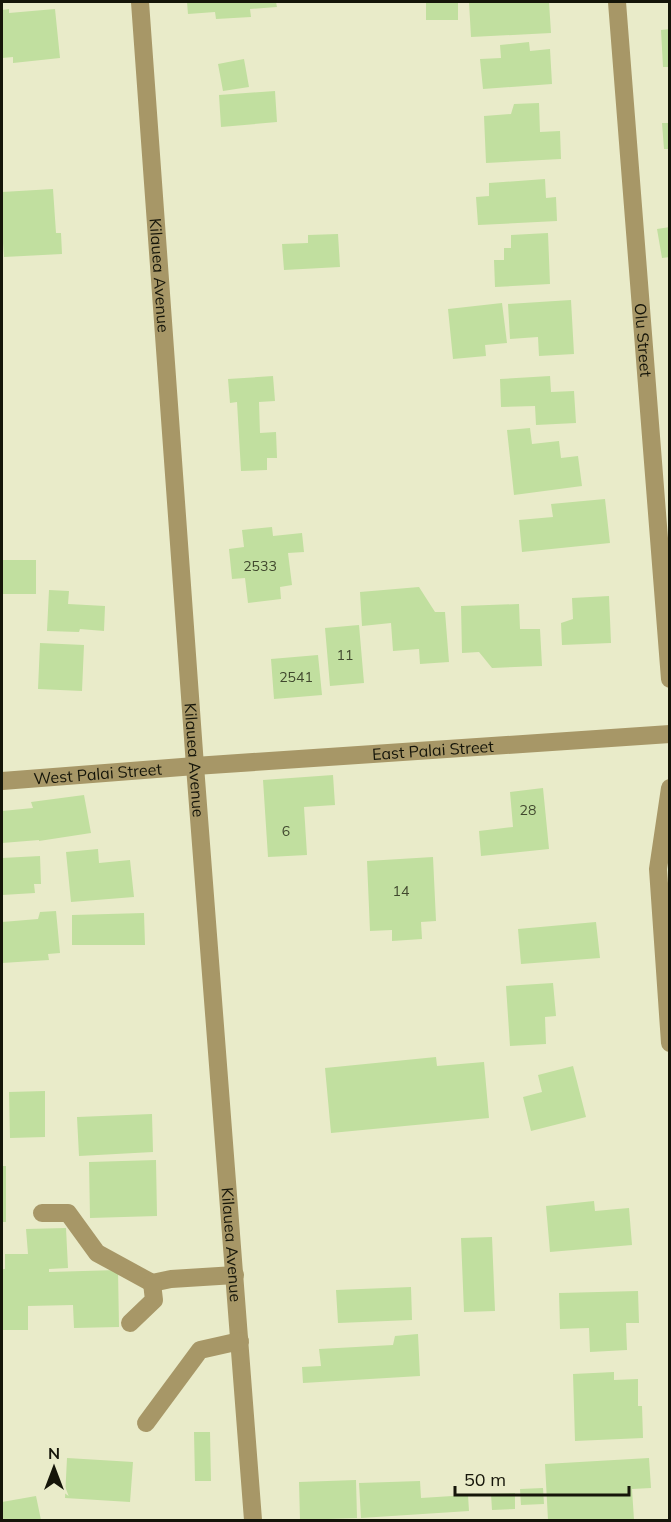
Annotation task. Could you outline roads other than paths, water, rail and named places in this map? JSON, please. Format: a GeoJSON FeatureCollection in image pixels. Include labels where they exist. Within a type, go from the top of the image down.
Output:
{"type":"FeatureCollection","features":[{"type":"Feature","properties":{"kind":"street","name":"Kilauea Avenue"},"geometry":{"type":"LineString","coordinates":[[140,2],[195,766],[253,1521]]}},
{"type":"Feature","properties":{"kind":"street","name":"Olu Street"},"geometry":{"type":"LineString","coordinates":[[617,2],[669,679]]}},
{"type":"Feature","properties":{"kind":"street","name":"East Palai Street"},"geometry":{"type":"LineString","coordinates":[[195,766],[669,734]]}},
{"type":"Feature","properties":{"kind":"street","name":"West Palai Street"},"geometry":{"type":"LineString","coordinates":[[2,781],[195,766]]}},
{"type":"Feature","properties":{"kind":"street"},"geometry":{"type":"LineString","coordinates":[[669,788],[658,869],[669,1043]]}},
{"type":"Feature","properties":{"kind":"street"},"geometry":{"type":"LineString","coordinates":[[42,1213],[68,1213],[97,1253],[152,1283],[171,1279],[235,1275]]}},
{"type":"Feature","properties":{"kind":"street"},"geometry":{"type":"LineString","coordinates":[[130,1323],[154,1300],[152,1283]]}},
{"type":"Feature","properties":{"kind":"street"},"geometry":{"type":"LineString","coordinates":[[147,1423],[201,1350],[240,1341]]}}]}
